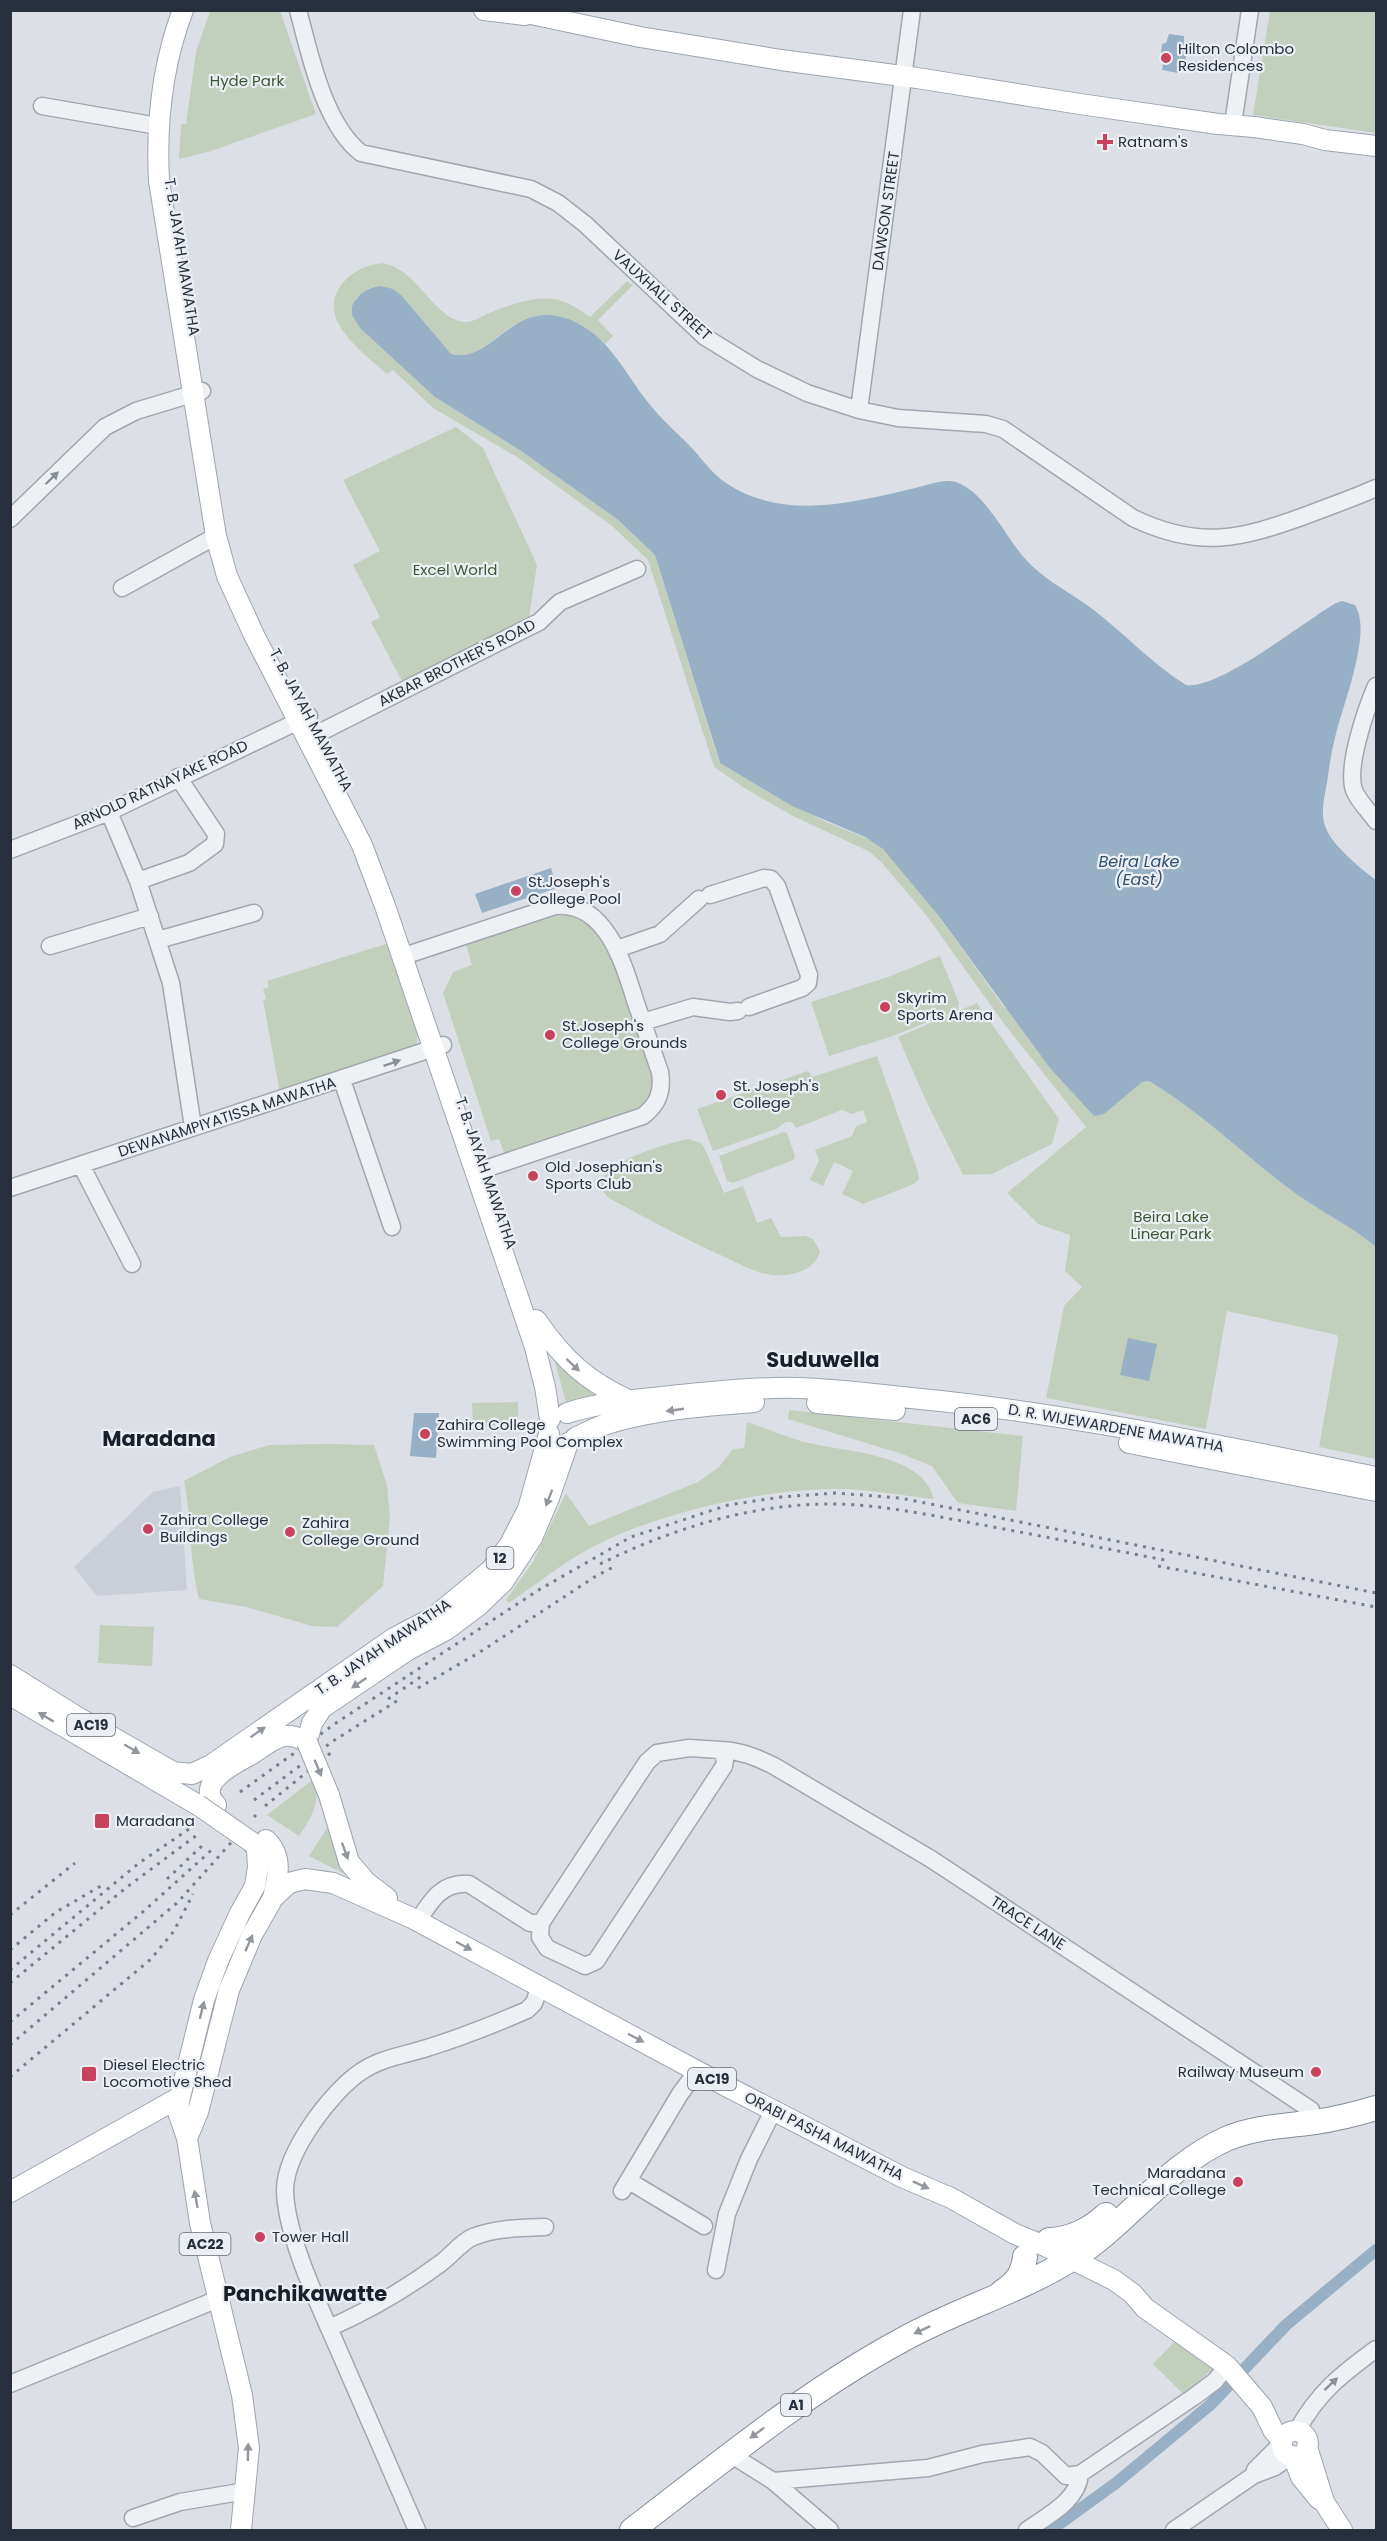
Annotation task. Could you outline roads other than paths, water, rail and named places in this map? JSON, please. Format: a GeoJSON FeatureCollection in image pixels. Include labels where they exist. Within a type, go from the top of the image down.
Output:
{"type":"FeatureCollection","features":[{"type":"Feature","properties":{"kind":"highway","name":"A1"},"geometry":{"type":"LineString","coordinates":[[632,2530],[787,2411],[902,2340],[995,2296],[1021,2288],[1079,2254],[1168,2177],[1207,2149],[1246,2132],[1312,2116],[1377,2095]]}},
{"type":"Feature","properties":{"kind":"highway","name":"A1"},"geometry":{"type":"LineString","coordinates":[[1049,2240],[1068,2236],[1096,2224],[1171,2156],[1205,2133],[1252,2116],[1312,2116],[1377,2108]]}},
{"type":"Feature","properties":{"kind":"highway","name":"A1"},"geometry":{"type":"LineString","coordinates":[[995,2296],[1016,2282],[1025,2257]]}},
{"type":"Feature","properties":{"kind":"main road","name":"T. B. JAYAH MAWATHA"},"geometry":{"type":"LineString","coordinates":[[196,10],[177,72],[168,158],[216,536],[233,592],[370,833],[413,953],[439,1047],[557,1419]]}},
{"type":"Feature","properties":{"kind":"main road"},"geometry":{"type":"LineString","coordinates":[[484,10],[533,16],[770,58],[1377,146]]}},
{"type":"Feature","properties":{"kind":"main road"},"geometry":{"type":"LineString","coordinates":[[512,10],[533,16]]}},
{"type":"Feature","properties":{"kind":"main road","name":"T. B. JAYAH MAWATHA"},"geometry":{"type":"LineString","coordinates":[[178,16],[169,49],[158,126],[159,181],[197,393],[236,571],[362,845],[439,1047],[485,1169],[536,1320],[557,1419],[528,1509],[510,1544],[491,1570],[434,1617],[394,1638],[214,1770]]}},
{"type":"Feature","properties":{"kind":"main road"},"geometry":{"type":"LineString","coordinates":[[536,1320],[556,1348],[572,1365],[591,1380],[630,1401]]}},
{"type":"Feature","properties":{"kind":"main road","name":"D. R. WIJEWARDENE MAWATHA"},"geometry":{"type":"LineString","coordinates":[[557,1419],[630,1401],[761,1388],[798,1388],[853,1399],[1208,1443],[1377,1477]]}},
{"type":"Feature","properties":{"kind":"main road","name":"D. R. WIJEWARDENE MAWATHA"},"geometry":{"type":"LineString","coordinates":[[572,1440],[608,1423],[704,1406],[853,1399]]}},
{"type":"Feature","properties":{"kind":"main road"},"geometry":{"type":"LineString","coordinates":[[573,1416],[579,1426],[572,1440],[557,1442],[557,1419],[573,1416]]}},
{"type":"Feature","properties":{"kind":"main road","name":"D. R. WIJEWARDENE MAWATHA"},"geometry":{"type":"LineString","coordinates":[[1037,1420],[1377,1491]]}},
{"type":"Feature","properties":{"kind":"main road","name":"T. B. JAYAH MAWATHA"},"geometry":{"type":"LineString","coordinates":[[307,1742],[312,1723],[322,1708],[408,1650],[446,1630],[478,1606],[502,1582],[532,1538],[572,1440]]}},
{"type":"Feature","properties":{"kind":"main road"},"geometry":{"type":"LineString","coordinates":[[466,1591],[478,1606]]}},
{"type":"Feature","properties":{"kind":"main road","name":"AC19"},"geometry":{"type":"LineString","coordinates":[[10,1675],[173,1772],[192,1774],[214,1770]]}},
{"type":"Feature","properties":{"kind":"main road","name":"AC19"},"geometry":{"type":"LineString","coordinates":[[10,1695],[207,1805],[259,1842]]}},
{"type":"Feature","properties":{"kind":"main road"},"geometry":{"type":"LineString","coordinates":[[207,1805],[212,1800],[211,1786],[214,1770],[280,1737],[294,1736],[307,1742],[329,1795],[349,1862],[366,1882],[415,1920]]}},
{"type":"Feature","properties":{"kind":"main road"},"geometry":{"type":"LineString","coordinates":[[10,2204],[139,2131],[179,2104],[204,2000],[235,1923],[255,1886],[259,1842],[275,1849],[278,1859],[278,1880],[273,1898],[252,1935],[229,1990],[198,2112],[187,2138]]}},
{"type":"Feature","properties":{"kind":"main road"},"geometry":{"type":"LineString","coordinates":[[273,1898],[289,1883],[305,1879],[333,1883],[415,1920]]}},
{"type":"Feature","properties":{"kind":"main road","name":"ORABI PASHA MAWATHA"},"geometry":{"type":"LineString","coordinates":[[415,1920],[696,2071],[902,2176],[951,2198],[1015,2234],[1079,2254]]}},
{"type":"Feature","properties":{"kind":"main road"},"geometry":{"type":"LineString","coordinates":[[10,2192],[179,2104]]}},
{"type":"Feature","properties":{"kind":"main road","name":"AC22"},"geometry":{"type":"LineString","coordinates":[[179,2104],[187,2138],[200,2223],[242,2395],[249,2448],[240,2530]]}},
{"type":"Feature","properties":{"kind":"main road"},"geometry":{"type":"LineString","coordinates":[[1015,2234],[1025,2257]]}},
{"type":"Feature","properties":{"kind":"main road","name":"ORABI PASHA MAWATHA"},"geometry":{"type":"LineString","coordinates":[[1015,2234],[1049,2240]]}},
{"type":"Feature","properties":{"kind":"main road"},"geometry":{"type":"LineString","coordinates":[[1079,2254],[1133,2294],[1145,2308],[1231,2370],[1263,2407],[1273,2430],[1292,2444],[1340,2530]]}},
{"type":"Feature","properties":{"kind":"main road"},"geometry":{"type":"LineString","coordinates":[[1045,2275],[1071,2273],[1132,2306],[1145,2308]]}},
{"type":"Feature","properties":{"kind":"street","name":"VAUXHALL STREET"},"geometry":{"type":"LineString","coordinates":[[298,10],[314,68],[333,116],[342,134],[362,153],[531,189],[558,203],[585,224],[705,337],[757,369],[797,388],[829,402],[898,418],[986,424],[1003,429],[1133,518],[1154,528],[1185,537],[1222,539],[1248,535],[1377,488]]}},
{"type":"Feature","properties":{"kind":"street","name":"DAWSON STREET"},"geometry":{"type":"LineString","coordinates":[[859,410],[912,10]]}},
{"type":"Feature","properties":{"kind":"street"},"geometry":{"type":"LineString","coordinates":[[1233,124],[1250,10]]}},
{"type":"Feature","properties":{"kind":"street"},"geometry":{"type":"LineString","coordinates":[[42,106],[158,126]]}},
{"type":"Feature","properties":{"kind":"street"},"geometry":{"type":"LineString","coordinates":[[10,519],[105,428],[136,411],[197,393]]}},
{"type":"Feature","properties":{"kind":"street"},"geometry":{"type":"LineString","coordinates":[[122,588],[216,536]]}},
{"type":"Feature","properties":{"kind":"street","name":"AKBAR BROTHER'S ROAD"},"geometry":{"type":"LineString","coordinates":[[308,727],[531,626],[539,622],[560,602],[637,569]]}},
{"type":"Feature","properties":{"kind":"street"},"geometry":{"type":"LineString","coordinates":[[1377,686],[1365,712],[1352,778],[1355,793],[1377,821]]}},
{"type":"Feature","properties":{"kind":"street","name":"ARNOLD RATNAYAKE ROAD"},"geometry":{"type":"LineString","coordinates":[[10,850],[109,812],[178,777],[308,727]]}},
{"type":"Feature","properties":{"kind":"street"},"geometry":{"type":"LineString","coordinates":[[138,881],[189,863],[215,844],[216,834],[178,777]]}},
{"type":"Feature","properties":{"kind":"street"},"geometry":{"type":"LineString","coordinates":[[109,812],[138,881],[171,983],[193,1127]]}},
{"type":"Feature","properties":{"kind":"street"},"geometry":{"type":"LineString","coordinates":[[617,949],[660,934],[705,897],[764,878],[771,879],[777,886],[809,975],[808,983],[802,988],[744,1009],[730,1012],[693,1007],[643,1022]]}},
{"type":"Feature","properties":{"kind":"street"},"geometry":{"type":"LineString","coordinates":[[413,953],[555,906],[568,904],[590,915],[610,937],[617,949],[643,1022],[662,1083],[654,1107],[643,1116],[630,1121],[485,1169]]}},
{"type":"Feature","properties":{"kind":"street"},"geometry":{"type":"LineString","coordinates":[[158,940],[255,914]]}},
{"type":"Feature","properties":{"kind":"street"},"geometry":{"type":"LineString","coordinates":[[50,946],[150,916]]}},
{"type":"Feature","properties":{"kind":"street","name":"DEWANAMPIYATISSA MAWATHA"},"geometry":{"type":"LineString","coordinates":[[10,1188],[439,1047]]}},
{"type":"Feature","properties":{"kind":"street"},"geometry":{"type":"LineString","coordinates":[[342,1080],[392,1227]]}},
{"type":"Feature","properties":{"kind":"street"},"geometry":{"type":"LineString","coordinates":[[81,1164],[132,1264]]}},
{"type":"Feature","properties":{"kind":"street","name":"TRACE LANE"},"geometry":{"type":"LineString","coordinates":[[535,1923],[647,1762],[657,1753],[670,1749],[729,1750],[752,1755],[931,1859],[1312,2116]]}},
{"type":"Feature","properties":{"kind":"street"},"geometry":{"type":"LineString","coordinates":[[415,1920],[446,1887],[457,1883],[469,1884],[535,1923],[540,1937],[548,1948],[581,1965],[592,1965],[721,1773],[729,1750]]}},
{"type":"Feature","properties":{"kind":"street"},"geometry":{"type":"LineString","coordinates":[[417,2530],[329,2328],[297,2245],[286,2209],[285,2187],[298,2149],[313,2122],[328,2100],[364,2069],[406,2052],[433,2046],[527,2010],[534,2003],[540,1986]]}},
{"type":"Feature","properties":{"kind":"street"},"geometry":{"type":"LineString","coordinates":[[696,2071],[626,2186],[704,2226]]}},
{"type":"Feature","properties":{"kind":"street"},"geometry":{"type":"LineString","coordinates":[[716,2270],[727,2214],[749,2159],[774,2109]]}},
{"type":"Feature","properties":{"kind":"street"},"geometry":{"type":"LineString","coordinates":[[329,2328],[375,2306],[440,2264],[470,2238],[504,2229],[545,2227]]}},
{"type":"Feature","properties":{"kind":"street"},"geometry":{"type":"LineString","coordinates":[[10,2384],[218,2299]]}},
{"type":"Feature","properties":{"kind":"street"},"geometry":{"type":"LineString","coordinates":[[1174,2530],[1254,2475],[1275,2467],[1292,2444],[1309,2409],[1323,2392],[1377,2349]]}},
{"type":"Feature","properties":{"kind":"street"},"geometry":{"type":"LineString","coordinates":[[773,2481],[928,2468],[982,2454],[1030,2447],[1042,2453],[1066,2476],[1080,2474],[1231,2370]]}},
{"type":"Feature","properties":{"kind":"street"},"geometry":{"type":"LineString","coordinates":[[730,2454],[773,2481],[811,2522],[830,2530]]}},
{"type":"Feature","properties":{"kind":"street"},"geometry":{"type":"LineString","coordinates":[[1027,2530],[1073,2495],[1079,2484],[1080,2474]]}},
{"type":"Feature","properties":{"kind":"street"},"geometry":{"type":"LineString","coordinates":[[133,2518],[180,2502],[246,2491]]}},
{"type":"Feature","properties":{"kind":"water"},"geometry":{"type":"Polygon","coordinates":[[[1169,34],[1184,36],[1184,46],[1187,48],[1185,64],[1181,66],[1178,73],[1162,70],[1163,63],[1160,62],[1162,44],[1166,43],[1169,34]]]}},
{"type":"Feature","properties":{"kind":"water","name":"Beira Lake (East)"},"geometry":{"type":"Polygon","coordinates":[[[381,286],[393,289],[402,296],[451,354],[465,355],[478,350],[528,318],[544,315],[562,317],[577,323],[601,340],[652,407],[715,474],[748,495],[770,502],[817,506],[864,499],[940,482],[956,482],[967,488],[988,507],[1032,566],[1091,608],[1186,685],[1220,677],[1262,653],[1336,603],[1342,601],[1355,605],[1360,617],[1358,651],[1332,749],[1323,812],[1326,828],[1340,849],[1376,880],[1376,1247],[1292,1191],[1204,1120],[1149,1081],[1142,1082],[1104,1114],[1094,1116],[1050,1068],[938,915],[883,849],[865,837],[792,806],[720,763],[655,555],[617,519],[521,451],[435,397],[360,328],[352,315],[352,306],[364,292],[381,286]]]}},
{"type":"Feature","properties":{"kind":"water","name":"St.Joseph's College Pool"},"geometry":{"type":"Polygon","coordinates":[[[551,868],[557,888],[482,913],[475,894],[551,868]]]}},
{"type":"Feature","properties":{"kind":"water"},"geometry":{"type":"Polygon","coordinates":[[[1128,1338],[1157,1344],[1149,1381],[1120,1375],[1128,1338]]]}},
{"type":"Feature","properties":{"kind":"water","name":"Zahira College Swimming Pool Complex"},"geometry":{"type":"Polygon","coordinates":[[[414,1413],[439,1413],[436,1458],[410,1456],[414,1413]]]}},
{"type":"Feature","properties":{"kind":"waterway"},"geometry":{"type":"LineString","coordinates":[[1051,2530],[1116,2483],[1210,2405],[1286,2325],[1376,2250]]}},
{"type":"Feature","properties":{"kind":"railway"},"geometry":{"type":"LineString","coordinates":[[240,1792],[336,1723],[537,1591],[631,1537],[728,1505],[781,1497],[836,1493],[900,1498],[1376,1593]]}},
{"type":"Feature","properties":{"kind":"railway"},"geometry":{"type":"LineString","coordinates":[[600,1564],[656,1539],[714,1520],[774,1508],[835,1504],[872,1506],[909,1512],[1170,1561]]}},
{"type":"Feature","properties":{"kind":"railway"},"geometry":{"type":"LineString","coordinates":[[418,1688],[480,1652],[596,1576],[617,1565]]}},
{"type":"Feature","properties":{"kind":"railway"},"geometry":{"type":"LineString","coordinates":[[1158,1566],[1376,1607]]}},
{"type":"Feature","properties":{"kind":"railway"},"geometry":{"type":"LineString","coordinates":[[388,1699],[425,1674]]}},
{"type":"Feature","properties":{"kind":"railway"},"geometry":{"type":"LineString","coordinates":[[254,1800],[333,1741],[400,1699]]}},
{"type":"Feature","properties":{"kind":"railway"},"geometry":{"type":"LineString","coordinates":[[265,1806],[333,1751]]}},
{"type":"Feature","properties":{"kind":"railway"},"geometry":{"type":"LineString","coordinates":[[10,2045],[178,1902],[246,1826]]}},
{"type":"Feature","properties":{"kind":"railway"},"geometry":{"type":"LineString","coordinates":[[10,1970],[139,1863],[189,1829]]}},
{"type":"Feature","properties":{"kind":"railway"},"geometry":{"type":"LineString","coordinates":[[10,1983],[127,1887],[197,1835]]}},
{"type":"Feature","properties":{"kind":"railway"},"geometry":{"type":"LineString","coordinates":[[167,1879],[204,1844]]}},
{"type":"Feature","properties":{"kind":"railway"},"geometry":{"type":"LineString","coordinates":[[10,2022],[145,1910],[215,1847]]}},
{"type":"Feature","properties":{"kind":"railway"},"geometry":{"type":"LineString","coordinates":[[10,1915],[75,1863]]}},
{"type":"Feature","properties":{"kind":"railway"},"geometry":{"type":"LineString","coordinates":[[10,1950],[56,1912],[101,1886]]}},
{"type":"Feature","properties":{"kind":"railway"},"geometry":{"type":"LineString","coordinates":[[10,2077],[151,1959],[174,1931],[193,1894]]}},
{"type":"Feature","properties":{"kind":"place","name":"Hilton Colombo Residences"},"geometry":{"type":"Point","coordinates":[1166,58]}},
{"type":"Feature","properties":{"kind":"place","name":"Ratnam's"},"geometry":{"type":"Point","coordinates":[1105,142]}},
{"type":"Feature","properties":{"kind":"place","name":"St.Joseph's College Pool"},"geometry":{"type":"Point","coordinates":[516,891]}},
{"type":"Feature","properties":{"kind":"place","name":"Skyrim Sports Arena"},"geometry":{"type":"Point","coordinates":[885,1007]}},
{"type":"Feature","properties":{"kind":"place","name":"St.Joseph's College Grounds"},"geometry":{"type":"Point","coordinates":[550,1035]}},
{"type":"Feature","properties":{"kind":"place","name":"St. Joseph's College"},"geometry":{"type":"Point","coordinates":[721,1095]}},
{"type":"Feature","properties":{"kind":"place","name":"Old Josephian's Sports Club"},"geometry":{"type":"Point","coordinates":[533,1176]}},
{"type":"Feature","properties":{"kind":"place","name":"Zahira College Swimming Pool Complex"},"geometry":{"type":"Point","coordinates":[425,1434]}},
{"type":"Feature","properties":{"kind":"place","name":"Zahira College Buildings"},"geometry":{"type":"Point","coordinates":[148,1529]}},
{"type":"Feature","properties":{"kind":"place","name":"Zahira College Ground"},"geometry":{"type":"Point","coordinates":[290,1532]}},
{"type":"Feature","properties":{"kind":"place","name":"Maradana"},"geometry":{"type":"Point","coordinates":[102,1821]}},
{"type":"Feature","properties":{"kind":"place","name":"Railway Museum"},"geometry":{"type":"Point","coordinates":[1316,2072]}},
{"type":"Feature","properties":{"kind":"place","name":"Diesel Electric Locomotive Shed"},"geometry":{"type":"Point","coordinates":[89,2074]}},
{"type":"Feature","properties":{"kind":"place","name":"Maradana Technical College"},"geometry":{"type":"Point","coordinates":[1238,2182]}},
{"type":"Feature","properties":{"kind":"place","name":"Tower Hall"},"geometry":{"type":"Point","coordinates":[260,2237]}},
{"type":"Feature","properties":{"kind":"district","name":"Suduwella"},"geometry":{"type":"Point","coordinates":[823,1360]}},
{"type":"Feature","properties":{"kind":"district","name":"Maradana"},"geometry":{"type":"Point","coordinates":[159,1439]}},
{"type":"Feature","properties":{"kind":"district","name":"Panchikawatte"},"geometry":{"type":"Point","coordinates":[305,2294]}},
{"type":"Feature","properties":{"kind":"park label","name":"Hyde Park"},"geometry":{"type":"Point","coordinates":[247,81]}},
{"type":"Feature","properties":{"kind":"park label","name":"Excel World"},"geometry":{"type":"Point","coordinates":[455,570]}},
{"type":"Feature","properties":{"kind":"park label","name":"Beira Lake Linear Park"},"geometry":{"type":"Point","coordinates":[1171,1226]}}]}
